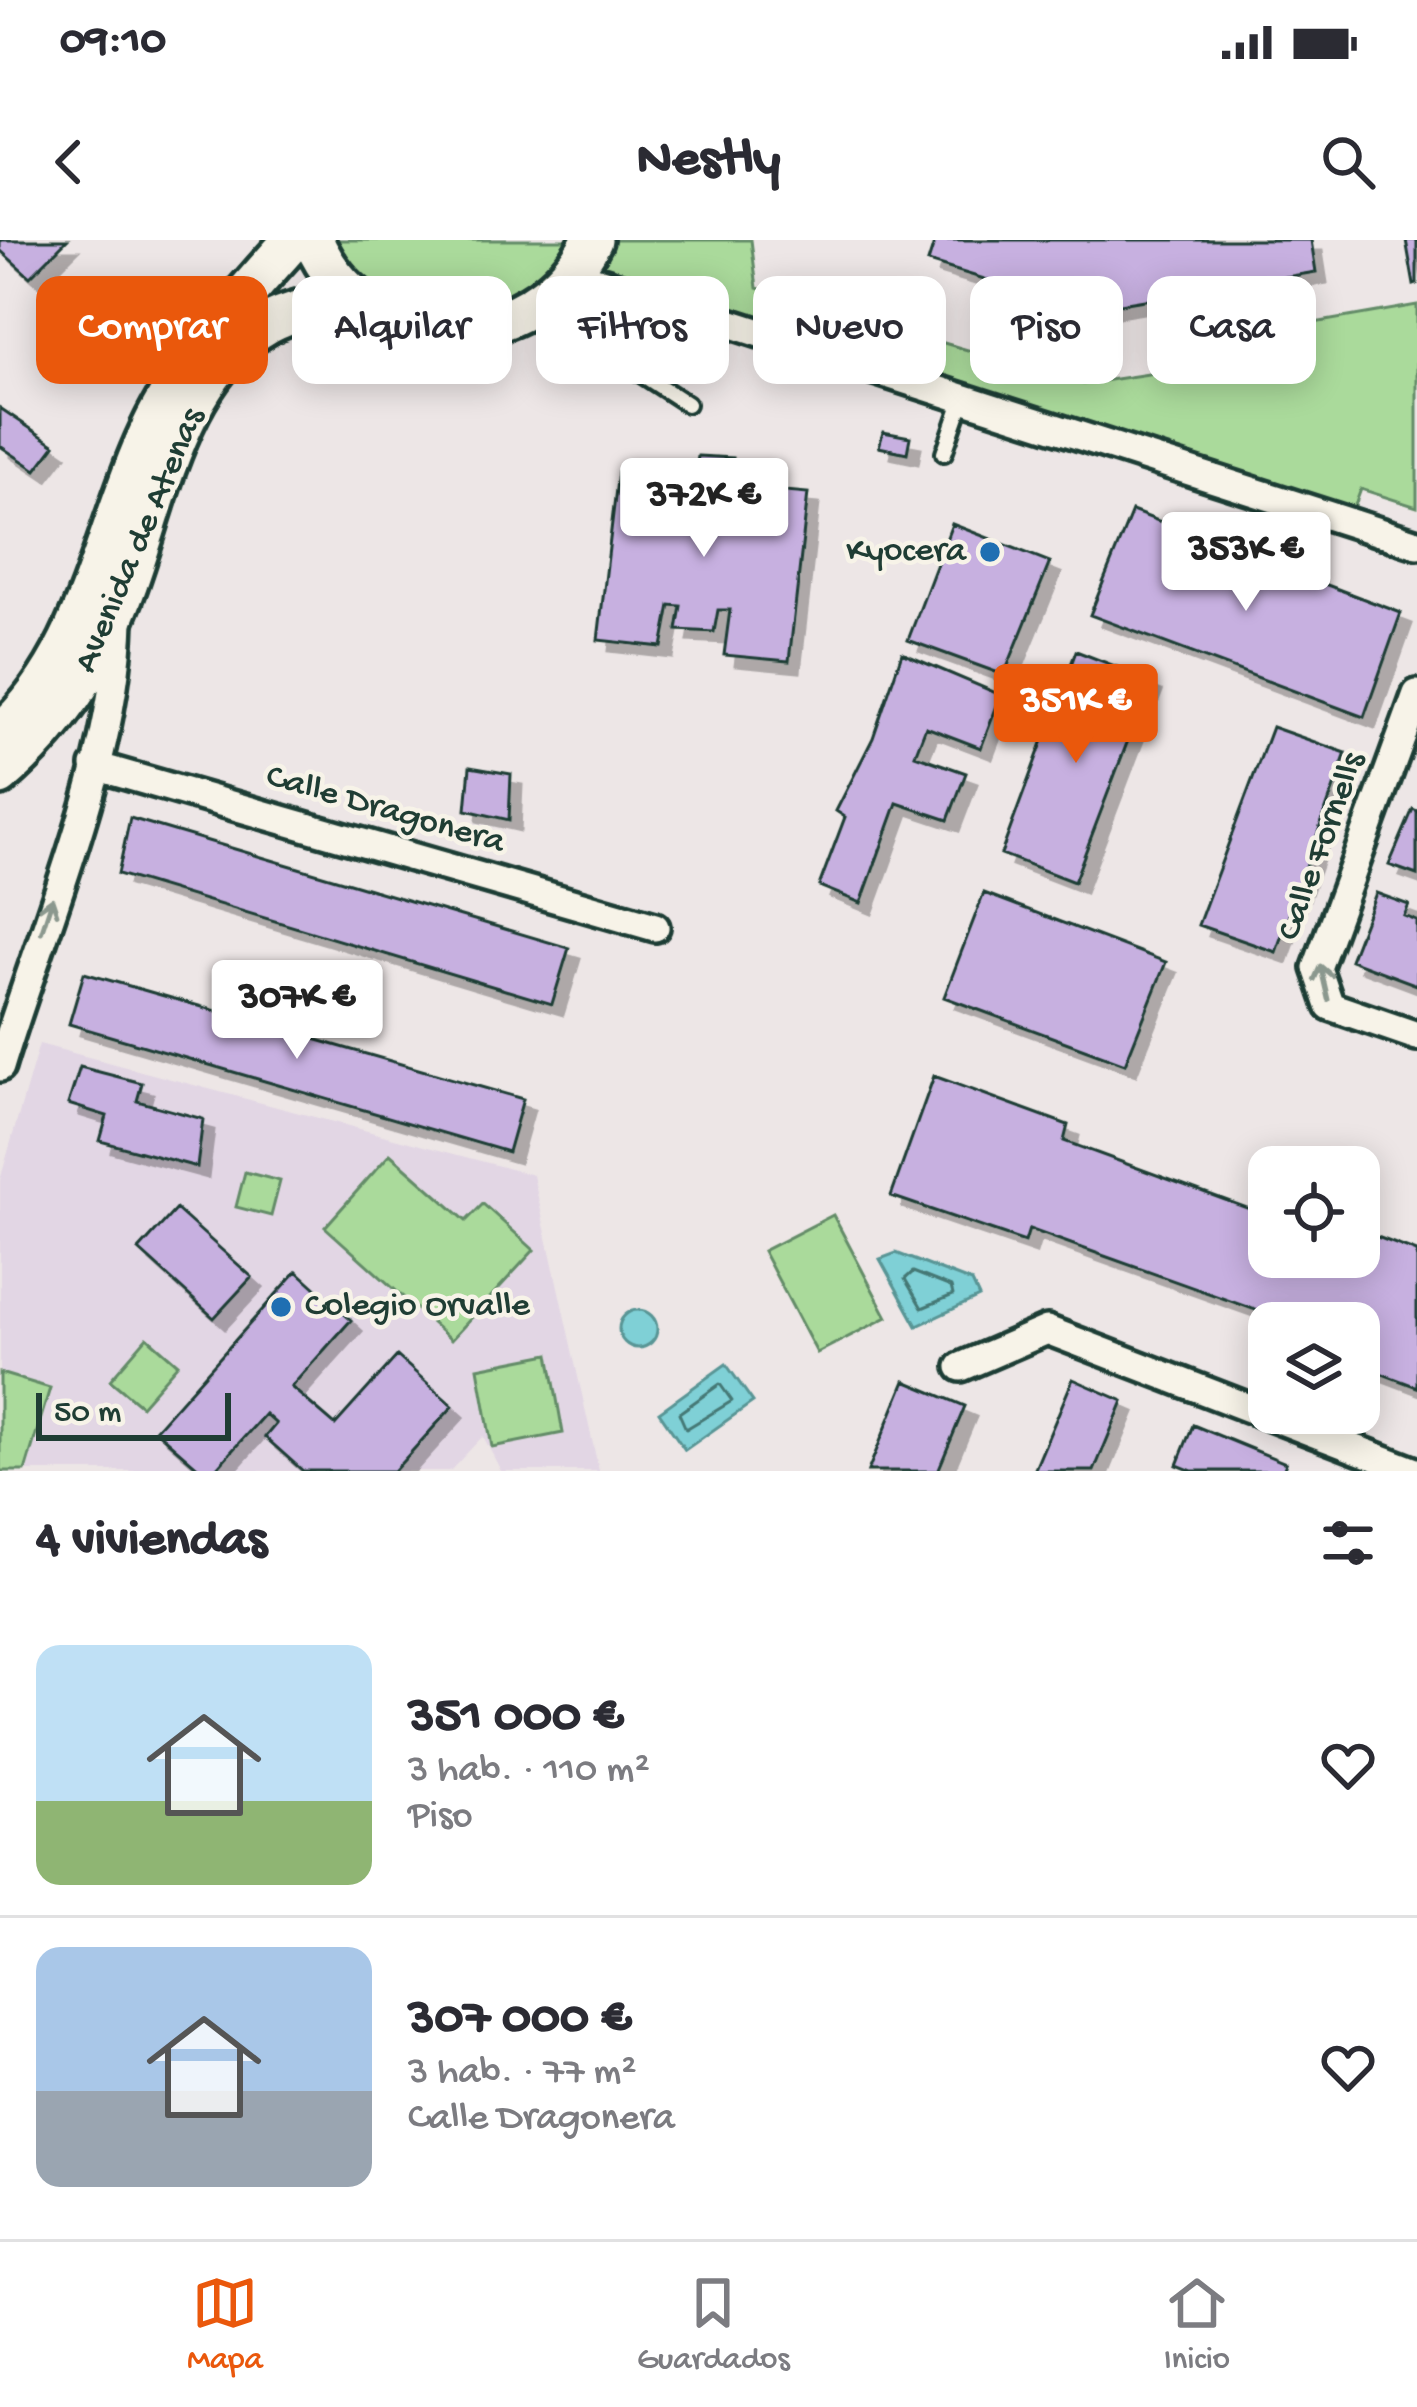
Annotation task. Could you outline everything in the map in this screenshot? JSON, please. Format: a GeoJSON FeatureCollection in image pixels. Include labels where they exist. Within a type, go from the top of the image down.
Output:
{"type":"FeatureCollection","features":[{"type":"Feature","properties":{"kind":"main road","name":"Avenida de Atenas"},"geometry":{"type":"LineString","coordinates":[[0,734],[54,666],[88,597],[167,396],[201,343],[292,240]]}},
{"type":"Feature","properties":{"kind":"main road"},"geometry":{"type":"LineString","coordinates":[[313,240],[334,276]]}},
{"type":"Feature","properties":{"kind":"main road","name":"Avenida de Atenas"},"geometry":{"type":"LineString","coordinates":[[0,775],[42,738],[78,691],[120,605],[177,443],[200,396],[233,352],[267,323],[292,316]]}},
{"type":"Feature","properties":{"kind":"street"},"geometry":{"type":"LineString","coordinates":[[582,256],[963,398],[1417,544]]}},
{"type":"Feature","properties":{"kind":"street"},"geometry":{"type":"LineString","coordinates":[[0,1067],[10,991],[95,766],[118,670],[120,605]]}},
{"type":"Feature","properties":{"kind":"street","name":"Calle Fornells"},"geometry":{"type":"LineString","coordinates":[[1417,694],[1318,968],[1330,1006],[1417,1036]]}},
{"type":"Feature","properties":{"kind":"street","name":"Calle Dragonera"},"geometry":{"type":"LineString","coordinates":[[95,766],[655,927]]}},
{"type":"Feature","properties":{"kind":"street"},"geometry":{"type":"LineString","coordinates":[[961,1367],[1048,1330],[1413,1471]]}},
{"type":"Feature","properties":{"kind":"lane"},"geometry":{"type":"LineString","coordinates":[[656,384],[687,404]]}},
{"type":"Feature","properties":{"kind":"lane"},"geometry":{"type":"LineString","coordinates":[[944,453],[963,398]]}},
{"type":"Feature","properties":{"kind":"shaded area","name":"Colegio Orvalle"},"geometry":{"type":"Polygon","coordinates":[[[39,1044],[533,1175],[599,1471],[501,1471],[483,1436],[450,1471],[0,1471],[0,1180],[39,1044]]]}},
{"type":"Feature","properties":{"kind":"green space"},"geometry":{"type":"Polygon","coordinates":[[[328,240],[576,240],[547,276],[536,276],[536,289],[512,297],[512,276],[360,276],[328,240]]]}},
{"type":"Feature","properties":{"kind":"green space"},"geometry":{"type":"Polygon","coordinates":[[[611,240],[751,240],[753,319],[729,311],[729,276],[619,276],[600,270],[611,240]]]}},
{"type":"Feature","properties":{"kind":"green space"},"geometry":{"type":"Polygon","coordinates":[[[1417,305],[1417,507],[1361,489],[1354,508],[946,380],[946,344],[970,351],[970,384],[1123,384],[1123,378],[1147,374],[1147,384],[1316,384],[1316,323],[1417,305]]]}},
{"type":"Feature","properties":{"kind":"green space"},"geometry":{"type":"Polygon","coordinates":[[[390,1154],[466,1221],[483,1204],[534,1250],[451,1340],[325,1227],[390,1154]]]}},
{"type":"Feature","properties":{"kind":"green space"},"geometry":{"type":"Polygon","coordinates":[[[245,1172],[280,1181],[271,1216],[236,1207],[245,1172]]]}},
{"type":"Feature","properties":{"kind":"green space"},"geometry":{"type":"Polygon","coordinates":[[[833,1215],[887,1317],[817,1353],[763,1251],[833,1215]]]}},
{"type":"Feature","properties":{"kind":"green space"},"geometry":{"type":"Polygon","coordinates":[[[147,1337],[178,1364],[141,1406],[110,1380],[147,1337]]]}},
{"type":"Feature","properties":{"kind":"green space"},"geometry":{"type":"Polygon","coordinates":[[[549,1354],[563,1433],[492,1447],[478,1368],[549,1354]]]}},
{"type":"Feature","properties":{"kind":"green space"},"geometry":{"type":"Polygon","coordinates":[[[0,1373],[50,1388],[25,1471],[0,1471],[0,1373]]]}},
{"type":"Feature","properties":{"kind":"water"},"geometry":{"type":"Polygon","coordinates":[[[896,1253],[972,1282],[979,1297],[917,1326],[880,1259],[896,1253]]]}},
{"type":"Feature","properties":{"kind":"water"},"geometry":{"type":"Polygon","coordinates":[[[638,1310],[651,1316],[657,1329],[651,1342],[638,1348],[625,1342],[619,1329],[625,1316],[638,1310]]]}},
{"type":"Feature","properties":{"kind":"water"},"geometry":{"type":"Polygon","coordinates":[[[726,1364],[753,1402],[685,1450],[659,1412],[726,1364]]]}},
{"type":"Feature","properties":{"kind":"building"},"geometry":{"type":"Polygon","coordinates":[[[0,240],[67,240],[30,277],[0,250],[0,240]]]}},
{"type":"Feature","properties":{"kind":"building"},"geometry":{"type":"Polygon","coordinates":[[[935,240],[1311,240],[1316,272],[1147,276],[1147,300],[1123,304],[1123,276],[974,276],[928,262],[935,240]]]}},
{"type":"Feature","properties":{"kind":"building"},"geometry":{"type":"Polygon","coordinates":[[[1406,240],[1417,240],[1414,285],[1406,240]]]}},
{"type":"Feature","properties":{"kind":"building"},"geometry":{"type":"Polygon","coordinates":[[[0,408],[55,445],[36,470],[0,446],[0,408]]]}},
{"type":"Feature","properties":{"kind":"building"},"geometry":{"type":"Polygon","coordinates":[[[883,432],[910,437],[907,453],[879,447],[883,432]]]}},
{"type":"Feature","properties":{"kind":"building"},"geometry":{"type":"Polygon","coordinates":[[[698,456],[733,458],[731,486],[808,493],[789,661],[724,655],[730,610],[718,610],[714,632],[677,630],[681,606],[670,605],[662,647],[598,640],[618,472],[694,483],[698,456]]]}},
{"type":"Feature","properties":{"kind":"building"},"geometry":{"type":"Polygon","coordinates":[[[1132,511],[1401,613],[1364,717],[1090,615],[1132,511]]]}},
{"type":"Feature","properties":{"kind":"building"},"geometry":{"type":"Polygon","coordinates":[[[952,524],[1050,562],[1004,675],[908,640],[952,524]]]}},
{"type":"Feature","properties":{"kind":"building"},"geometry":{"type":"Polygon","coordinates":[[[1076,651],[1151,680],[1074,882],[1001,854],[1076,651]]]}},
{"type":"Feature","properties":{"kind":"building"},"geometry":{"type":"Polygon","coordinates":[[[902,653],[1001,695],[981,748],[926,727],[915,755],[966,773],[948,820],[897,803],[861,903],[819,886],[845,817],[836,811],[873,738],[902,653]]]}},
{"type":"Feature","properties":{"kind":"building"},"geometry":{"type":"Polygon","coordinates":[[[1272,727],[1346,753],[1276,952],[1198,925],[1272,727]]]}},
{"type":"Feature","properties":{"kind":"building"},"geometry":{"type":"Polygon","coordinates":[[[470,767],[511,774],[509,820],[466,810],[470,767]]]}},
{"type":"Feature","properties":{"kind":"building"},"geometry":{"type":"Polygon","coordinates":[[[1413,809],[1417,811],[1417,875],[1389,865],[1413,809]]]}},
{"type":"Feature","properties":{"kind":"building"},"geometry":{"type":"Polygon","coordinates":[[[130,818],[569,948],[552,1004],[118,874],[130,818]]]}},
{"type":"Feature","properties":{"kind":"building"},"geometry":{"type":"Polygon","coordinates":[[[984,893],[1166,962],[1125,1064],[944,997],[984,893]]]}},
{"type":"Feature","properties":{"kind":"building"},"geometry":{"type":"Polygon","coordinates":[[[1376,893],[1409,905],[1404,916],[1417,921],[1417,985],[1350,960],[1376,893]]]}},
{"type":"Feature","properties":{"kind":"building"},"geometry":{"type":"Polygon","coordinates":[[[84,973],[523,1099],[508,1152],[69,1024],[84,973]]]}},
{"type":"Feature","properties":{"kind":"building"},"geometry":{"type":"Polygon","coordinates":[[[80,1067],[142,1083],[137,1101],[203,1119],[197,1167],[100,1141],[107,1116],[68,1104],[80,1067]]]}},
{"type":"Feature","properties":{"kind":"building"},"geometry":{"type":"Polygon","coordinates":[[[934,1076],[1068,1125],[1064,1141],[1248,1208],[1248,1278],[1380,1278],[1380,1238],[1417,1252],[1417,1387],[1380,1373],[1380,1302],[1248,1302],[1248,1307],[1029,1229],[1025,1242],[891,1196],[934,1076]]]}},
{"type":"Feature","properties":{"kind":"building"},"geometry":{"type":"Polygon","coordinates":[[[176,1209],[252,1277],[214,1318],[139,1250],[176,1209]]]}},
{"type":"Feature","properties":{"kind":"building"},"geometry":{"type":"Polygon","coordinates":[[[297,1271],[351,1320],[291,1387],[335,1425],[397,1356],[453,1406],[394,1471],[303,1471],[265,1437],[276,1424],[265,1414],[214,1471],[202,1471],[155,1430],[297,1271]]]}},
{"type":"Feature","properties":{"kind":"building"},"geometry":{"type":"Polygon","coordinates":[[[1073,1379],[1123,1401],[1094,1471],[1034,1471],[1073,1379]]]}},
{"type":"Feature","properties":{"kind":"building"},"geometry":{"type":"Polygon","coordinates":[[[905,1381],[965,1406],[938,1471],[868,1471],[905,1381]]]}},
{"type":"Feature","properties":{"kind":"building"},"geometry":{"type":"Polygon","coordinates":[[[1193,1425],[1286,1463],[1283,1471],[1192,1471],[1177,1465],[1193,1425]]]}},
{"type":"Feature","properties":{"kind":"place","name":"Kyocera"},"geometry":{"type":"Point","coordinates":[990,552]}},
{"type":"Feature","properties":{"kind":"place","name":"Colegio Orvalle"},"geometry":{"type":"Point","coordinates":[281,1307]}}]}
